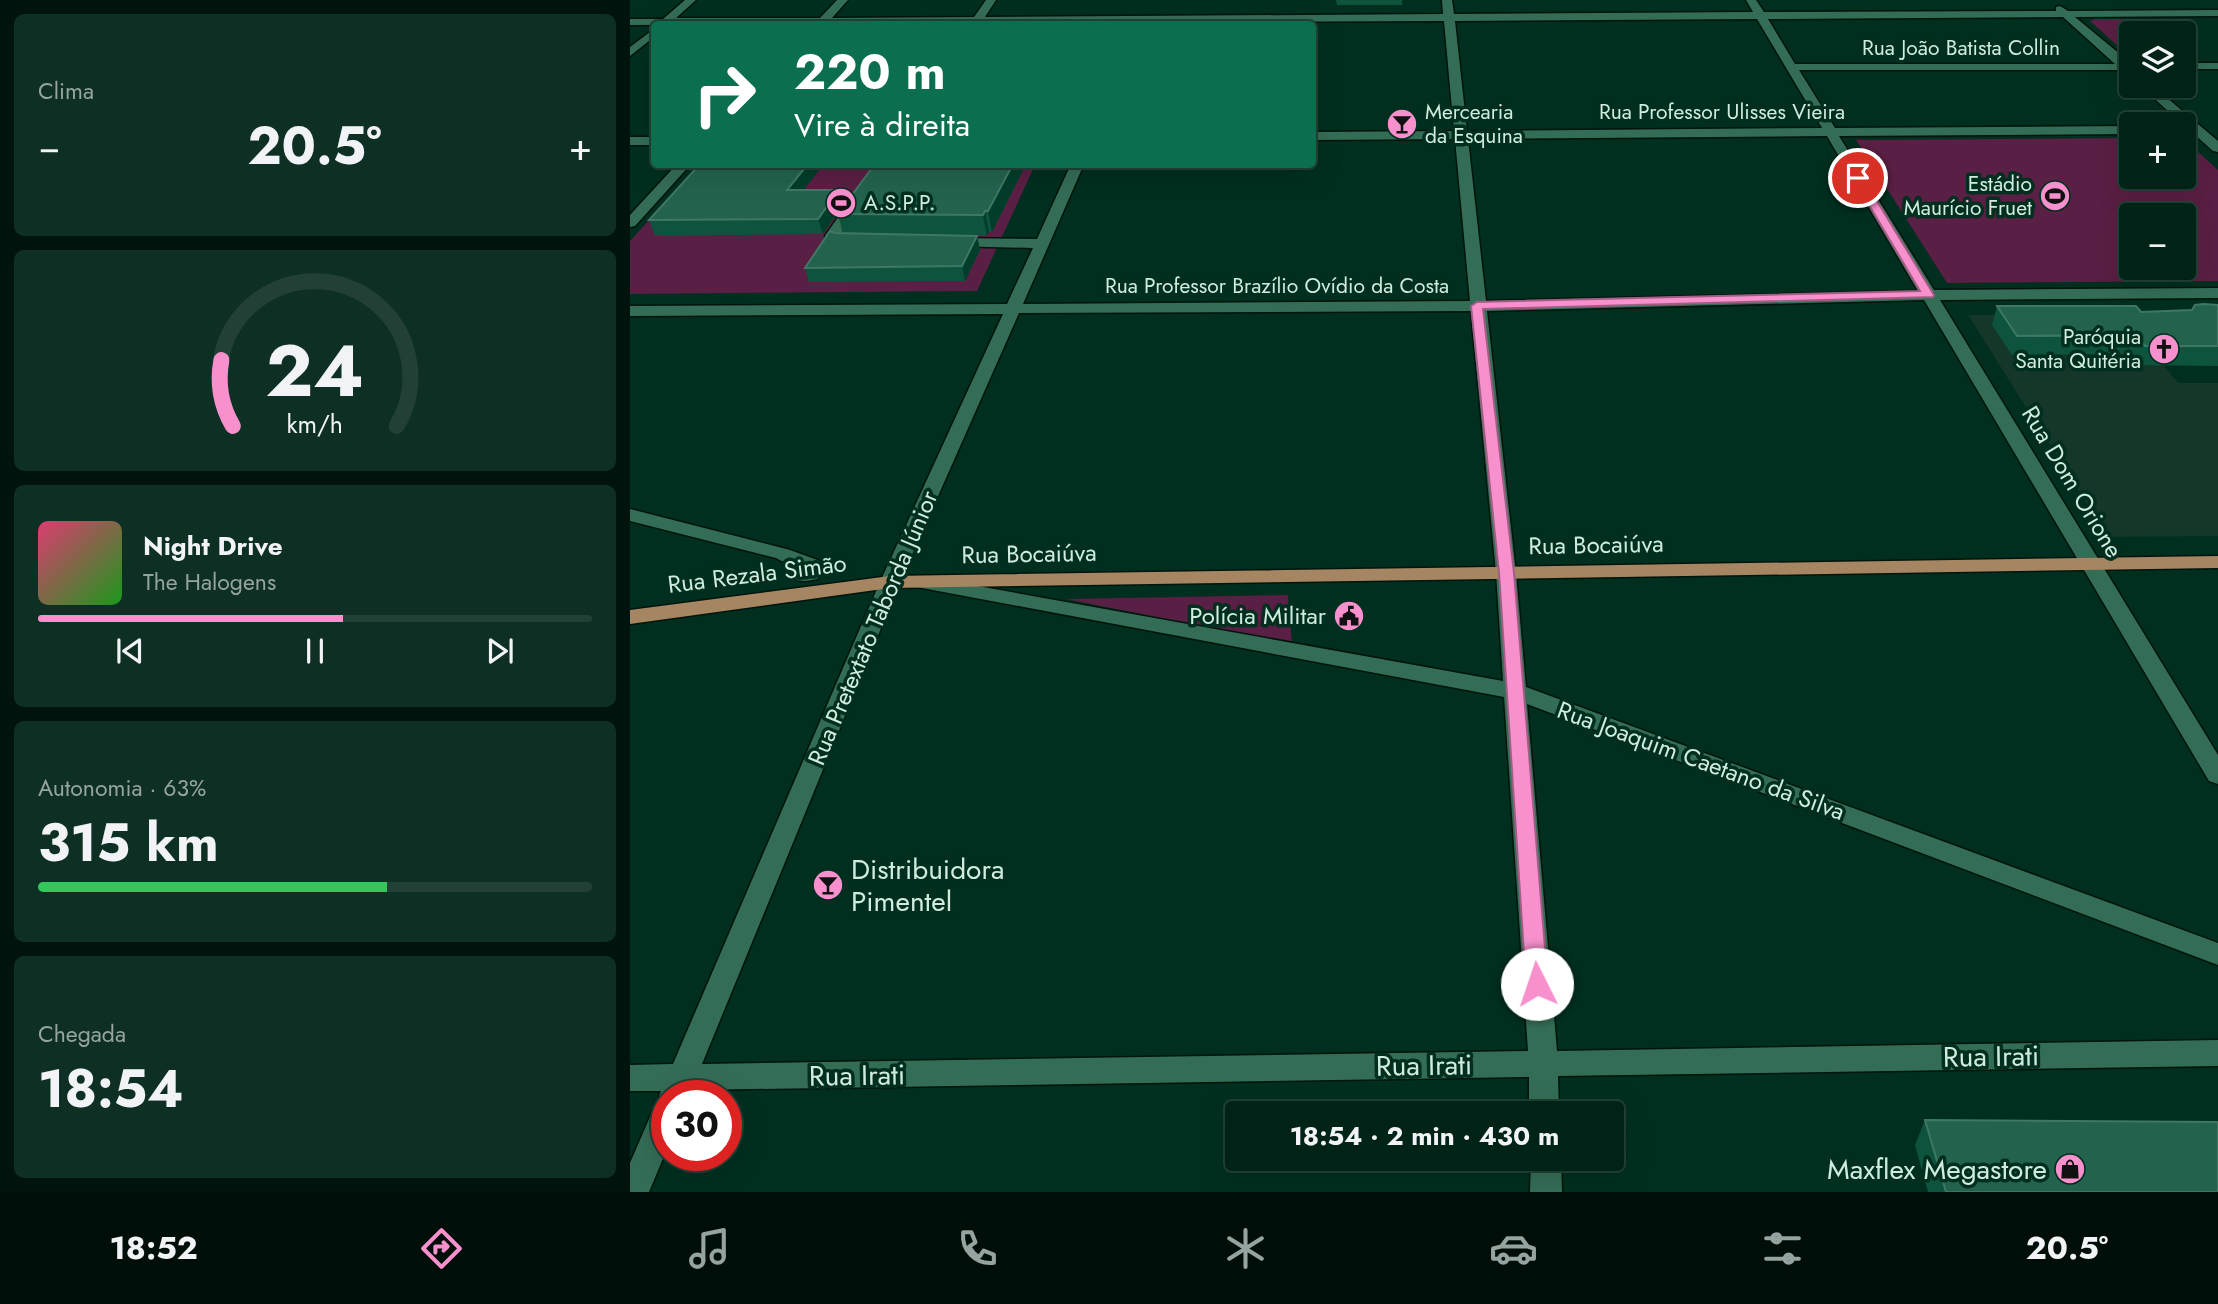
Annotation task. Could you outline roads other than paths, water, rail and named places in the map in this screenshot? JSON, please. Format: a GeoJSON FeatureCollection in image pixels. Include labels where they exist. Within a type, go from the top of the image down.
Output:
{"type":"FeatureCollection","features":[{"type":"Feature","properties":{"kind":"main road","name":"Rua Bocaiúva"},"geometry":{"type":"LineString","coordinates":[[890,582],[2218,562]]}},
{"type":"Feature","properties":{"kind":"main road","name":"Rua Rezala Simão"},"geometry":{"type":"LineString","coordinates":[[630,617],[890,582]]}},
{"type":"Feature","properties":{"kind":"street"},"geometry":{"type":"LineString","coordinates":[[666,21],[691,0]]}},
{"type":"Feature","properties":{"kind":"street"},"geometry":{"type":"LineString","coordinates":[[824,21],[843,0]]}},
{"type":"Feature","properties":{"kind":"street"},"geometry":{"type":"LineString","coordinates":[[977,21],[991,0]]}},
{"type":"Feature","properties":{"kind":"street"},"geometry":{"type":"LineString","coordinates":[[1447,0],[1506,573],[1544,1101]]}},
{"type":"Feature","properties":{"kind":"street","name":"Rua Dom Orione"},"geometry":{"type":"LineString","coordinates":[[1751,0],[2218,775]]}},
{"type":"Feature","properties":{"kind":"street"},"geometry":{"type":"LineString","coordinates":[[2051,0],[2119,60]]}},
{"type":"Feature","properties":{"kind":"street"},"geometry":{"type":"LineString","coordinates":[[1018,21],[1143,18],[2218,13]]}},
{"type":"Feature","properties":{"kind":"street"},"geometry":{"type":"LineString","coordinates":[[630,22],[651,23]]}},
{"type":"Feature","properties":{"kind":"street"},"geometry":{"type":"LineString","coordinates":[[630,53],[651,35]]}},
{"type":"Feature","properties":{"kind":"street"},"geometry":{"type":"LineString","coordinates":[[2196,66],[2218,66]]}},
{"type":"Feature","properties":{"kind":"street","name":"Rua João Batista Collin"},"geometry":{"type":"LineString","coordinates":[[1791,67],[2119,69]]}},
{"type":"Feature","properties":{"kind":"street"},"geometry":{"type":"LineString","coordinates":[[2159,98],[2173,112]]}},
{"type":"Feature","properties":{"kind":"street"},"geometry":{"type":"LineString","coordinates":[[2196,129],[2218,129]]}},
{"type":"Feature","properties":{"kind":"street","name":"Rua Professor Ulisses Vieira"},"geometry":{"type":"LineString","coordinates":[[1316,136],[2119,130]]}},
{"type":"Feature","properties":{"kind":"street"},"geometry":{"type":"LineString","coordinates":[[2196,133],[2218,148]]}},
{"type":"Feature","properties":{"kind":"street"},"geometry":{"type":"LineString","coordinates":[[630,141],[651,141]]}},
{"type":"Feature","properties":{"kind":"street"},"geometry":{"type":"LineString","coordinates":[[630,223],[681,168]]}},
{"type":"Feature","properties":{"kind":"street","name":"Rua Pretextato Taborda Júnior"},"geometry":{"type":"LineString","coordinates":[[681,1080],[890,582],[1076,168]]}},
{"type":"Feature","properties":{"kind":"street"},"geometry":{"type":"LineString","coordinates":[[865,241],[839,241],[832,236],[867,186]]}},
{"type":"Feature","properties":{"kind":"street"},"geometry":{"type":"LineString","coordinates":[[929,242],[1043,244]]}},
{"type":"Feature","properties":{"kind":"street","name":"Rua Professor Brazílio Ovídio da Costa"},"geometry":{"type":"LineString","coordinates":[[630,311],[1477,306],[1928,295],[2218,293]]}},
{"type":"Feature","properties":{"kind":"street"},"geometry":{"type":"LineString","coordinates":[[630,515],[783,554],[802,564]]}},
{"type":"Feature","properties":{"kind":"street","name":"Rua Joaquim Caetano da Silva"},"geometry":{"type":"LineString","coordinates":[[920,582],[1515,691],[2218,954]]}},
{"type":"Feature","properties":{"kind":"street","name":"Rua Irati"},"geometry":{"type":"LineString","coordinates":[[742,1084],[1543,1063],[2218,1053]]}},
{"type":"Feature","properties":{"kind":"street","name":"Rua Irati"},"geometry":{"type":"LineString","coordinates":[[630,1078],[651,1082]]}},
{"type":"Feature","properties":{"kind":"street"},"geometry":{"type":"LineString","coordinates":[[633,1192],[651,1150]]}},
{"type":"Feature","properties":{"kind":"street"},"geometry":{"type":"LineString","coordinates":[[1546,1171],[1546,1192]]}},
{"type":"Feature","properties":{"kind":"place","name":"Mercearia da Esquina"},"geometry":{"type":"Point","coordinates":[1402,124]}},
{"type":"Feature","properties":{"kind":"place","name":"Estádio Maurício Fruet"},"geometry":{"type":"Point","coordinates":[2055,196]}},
{"type":"Feature","properties":{"kind":"place","name":"A.S.P.P."},"geometry":{"type":"Point","coordinates":[841,203]}},
{"type":"Feature","properties":{"kind":"place","name":"Paróquia Santa Quitéria"},"geometry":{"type":"Point","coordinates":[2164,349]}},
{"type":"Feature","properties":{"kind":"place","name":"Polícia Militar"},"geometry":{"type":"Point","coordinates":[1349,616]}},
{"type":"Feature","properties":{"kind":"place","name":"Distribuidora Pimentel"},"geometry":{"type":"Point","coordinates":[828,885]}},
{"type":"Feature","properties":{"kind":"place","name":"Maxflex Megastore"},"geometry":{"type":"Point","coordinates":[2070,1169]}}]}
